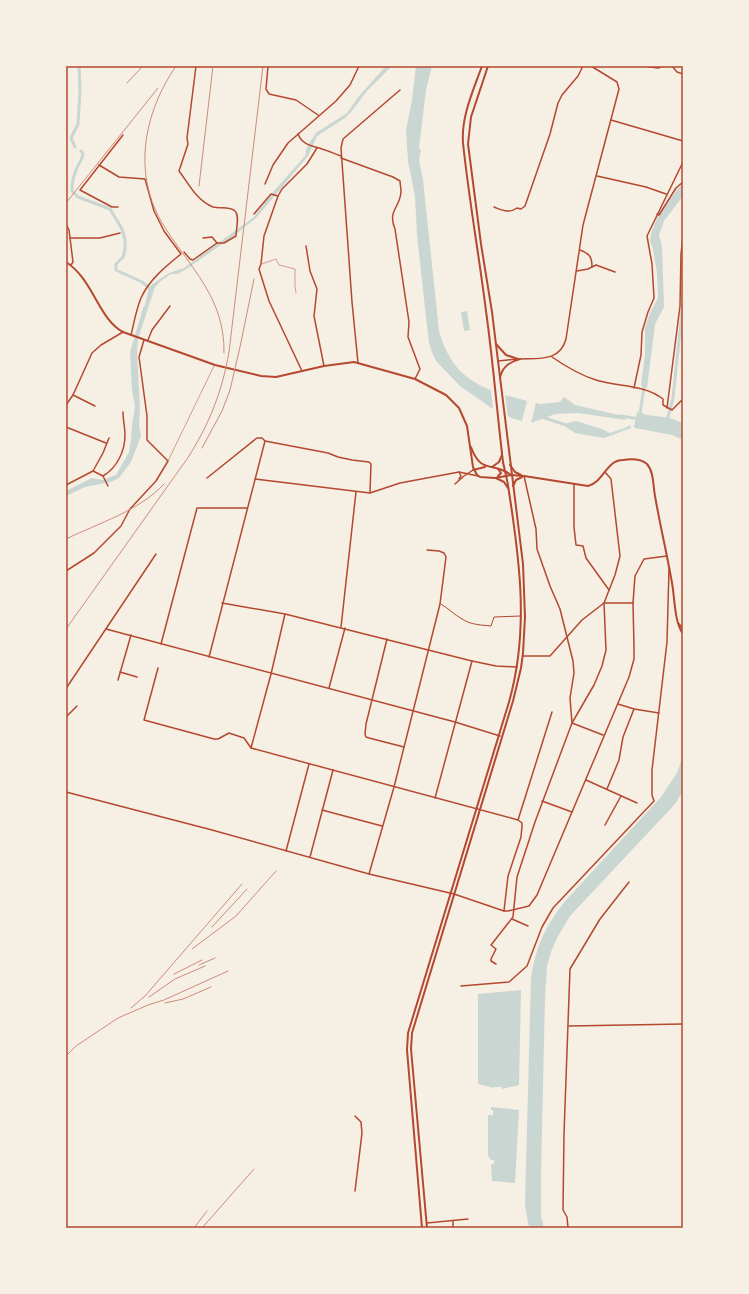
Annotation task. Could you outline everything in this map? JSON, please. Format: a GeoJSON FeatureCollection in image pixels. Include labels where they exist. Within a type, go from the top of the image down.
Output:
{"type":"FeatureCollection","features":[{"type":"Feature","properties":{"kind":"main road"},"geometry":{"type":"LineString","coordinates":[[427,1228],[411,1038],[417,1013],[480,809],[517,668],[520,647],[521,616],[518,552],[502,452],[487,313],[462,140],[465,116],[482,66]]}},
{"type":"Feature","properties":{"kind":"main road"},"geometry":{"type":"LineString","coordinates":[[422,1228],[407,1038],[413,1011],[476,808],[515,693],[523,656],[525,617],[521,552],[500,381],[468,144],[472,112],[488,66]]}},
{"type":"Feature","properties":{"kind":"main road"},"geometry":{"type":"LineString","coordinates":[[67,262],[89,286],[113,325],[123,332],[215,365],[268,377],[283,376],[324,366],[350,362],[415,379],[443,393],[457,405],[466,421],[473,470],[480,477],[495,478],[511,475],[523,476],[586,486],[592,485],[598,481],[612,463],[622,460],[642,461],[648,465],[651,473],[669,565],[677,618],[679,627],[683,634]]}},
{"type":"Feature","properties":{"kind":"main road"},"geometry":{"type":"LineString","coordinates":[[495,343],[506,355],[520,359]]}},
{"type":"Feature","properties":{"kind":"main road"},"geometry":{"type":"LineString","coordinates":[[500,381],[504,367],[508,363],[520,359]]}},
{"type":"Feature","properties":{"kind":"main road"},"geometry":{"type":"LineString","coordinates":[[492,362],[497,362]]}},
{"type":"Feature","properties":{"kind":"main road"},"geometry":{"type":"LineString","coordinates":[[470,442],[477,458],[486,467]]}},
{"type":"Feature","properties":{"kind":"main road"},"geometry":{"type":"LineString","coordinates":[[491,467],[500,460],[502,452]]}},
{"type":"Feature","properties":{"kind":"main road"},"geometry":{"type":"LineString","coordinates":[[504,465],[510,464]]}},
{"type":"Feature","properties":{"kind":"main road"},"geometry":{"type":"LineString","coordinates":[[510,464],[515,472],[523,476]]}},
{"type":"Feature","properties":{"kind":"main road"},"geometry":{"type":"LineString","coordinates":[[473,470],[486,467],[496,467],[505,470],[511,475]]}},
{"type":"Feature","properties":{"kind":"main road"},"geometry":{"type":"LineString","coordinates":[[495,478],[501,473],[496,467]]}},
{"type":"Feature","properties":{"kind":"main road"},"geometry":{"type":"LineString","coordinates":[[513,489],[515,481],[523,476]]}},
{"type":"Feature","properties":{"kind":"main road"},"geometry":{"type":"LineString","coordinates":[[495,478],[504,482],[509,490]]}},
{"type":"Feature","properties":{"kind":"main road"},"geometry":{"type":"LineString","coordinates":[[677,618],[683,629]]}},
{"type":"Feature","properties":{"kind":"street"},"geometry":{"type":"LineString","coordinates":[[184,252],[190,259],[193,260],[217,243],[224,243],[236,236],[238,217],[234,210],[214,207],[197,197],[179,170],[188,144],[187,138],[196,66]]}},
{"type":"Feature","properties":{"kind":"street"},"geometry":{"type":"LineString","coordinates":[[268,66],[266,89],[270,94],[296,100],[319,116]]}},
{"type":"Feature","properties":{"kind":"street"},"geometry":{"type":"LineString","coordinates":[[265,184],[273,165],[288,142],[336,101],[350,85],[359,66]]}},
{"type":"Feature","properties":{"kind":"street"},"geometry":{"type":"LineString","coordinates":[[494,207],[509,212],[526,206],[550,134],[558,103],[562,95],[578,76],[583,66]]}},
{"type":"Feature","properties":{"kind":"street"},"geometry":{"type":"LineString","coordinates":[[497,362],[552,357],[562,348],[566,339],[584,225],[619,86],[615,81],[591,66]]}},
{"type":"Feature","properties":{"kind":"street"},"geometry":{"type":"LineString","coordinates":[[643,66],[658,68],[664,66]]}},
{"type":"Feature","properties":{"kind":"street"},"geometry":{"type":"LineString","coordinates":[[672,66],[677,72],[683,74]]}},
{"type":"Feature","properties":{"kind":"street"},"geometry":{"type":"LineString","coordinates":[[358,363],[341,148],[343,139],[400,90]]}},
{"type":"Feature","properties":{"kind":"street"},"geometry":{"type":"LineString","coordinates":[[611,120],[683,141]]}},
{"type":"Feature","properties":{"kind":"street"},"geometry":{"type":"LineString","coordinates":[[118,208],[112,207],[80,190],[123,134]]}},
{"type":"Feature","properties":{"kind":"street"},"geometry":{"type":"LineString","coordinates":[[298,134],[302,141],[315,148],[397,178],[400,181],[401,192],[393,214],[392,222],[395,229],[404,282],[409,322],[408,337],[420,369],[415,379]]}},
{"type":"Feature","properties":{"kind":"street"},"geometry":{"type":"LineString","coordinates":[[303,371],[269,301],[259,274],[259,269],[264,237],[278,196],[282,189],[307,164],[318,148]]}},
{"type":"Feature","properties":{"kind":"street"},"geometry":{"type":"LineString","coordinates":[[634,388],[641,355],[642,332],[654,298],[652,264],[647,236],[683,162]]}},
{"type":"Feature","properties":{"kind":"street"},"geometry":{"type":"LineString","coordinates":[[99,165],[119,177],[145,178],[154,211],[164,232],[181,254],[163,268],[145,290],[140,300],[131,335]]}},
{"type":"Feature","properties":{"kind":"street"},"geometry":{"type":"LineString","coordinates":[[597,176],[667,194]]}},
{"type":"Feature","properties":{"kind":"street"},"geometry":{"type":"LineString","coordinates":[[657,214],[659,215],[676,188],[683,182]]}},
{"type":"Feature","properties":{"kind":"street"},"geometry":{"type":"LineString","coordinates":[[254,214],[271,194],[278,196]]}},
{"type":"Feature","properties":{"kind":"street"},"geometry":{"type":"LineString","coordinates":[[66,224],[69,230],[73,262],[71,265]]}},
{"type":"Feature","properties":{"kind":"street"},"geometry":{"type":"LineString","coordinates":[[70,238],[100,238],[120,233]]}},
{"type":"Feature","properties":{"kind":"street"},"geometry":{"type":"LineString","coordinates":[[668,409],[680,306],[681,254],[683,236]]}},
{"type":"Feature","properties":{"kind":"street"},"geometry":{"type":"LineString","coordinates":[[203,238],[212,237],[217,243]]}},
{"type":"Feature","properties":{"kind":"street"},"geometry":{"type":"LineString","coordinates":[[306,246],[310,271],[317,288],[314,316],[324,366]]}},
{"type":"Feature","properties":{"kind":"street"},"geometry":{"type":"LineString","coordinates":[[580,250],[589,254],[591,257],[592,267]]}},
{"type":"Feature","properties":{"kind":"street"},"geometry":{"type":"LineString","coordinates":[[577,271],[596,265],[615,272]]}},
{"type":"Feature","properties":{"kind":"street"},"geometry":{"type":"LineString","coordinates":[[148,340],[152,330],[170,306]]}},
{"type":"Feature","properties":{"kind":"street"},"geometry":{"type":"LineString","coordinates":[[66,405],[73,395],[92,353],[101,344],[123,332]]}},
{"type":"Feature","properties":{"kind":"street"},"geometry":{"type":"LineString","coordinates":[[66,570],[94,553],[121,526],[133,505],[156,481],[168,462],[147,440],[147,416],[139,357],[144,339]]}},
{"type":"Feature","properties":{"kind":"street"},"geometry":{"type":"LineString","coordinates":[[552,357],[563,365],[595,380],[634,388],[642,388],[655,393],[663,399],[663,404],[668,409],[672,410],[683,399]]}},
{"type":"Feature","properties":{"kind":"street"},"geometry":{"type":"LineString","coordinates":[[73,395],[95,406]]}},
{"type":"Feature","properties":{"kind":"street"},"geometry":{"type":"LineString","coordinates":[[103,476],[111,471],[120,456],[125,435],[122,412]]}},
{"type":"Feature","properties":{"kind":"street"},"geometry":{"type":"LineString","coordinates":[[66,427],[106,443]]}},
{"type":"Feature","properties":{"kind":"street"},"geometry":{"type":"LineString","coordinates":[[66,485],[93,471],[103,453],[108,438]]}},
{"type":"Feature","properties":{"kind":"street"},"geometry":{"type":"LineString","coordinates":[[207,478],[257,438],[262,438],[265,441],[328,453],[352,460],[369,462],[371,464],[370,493]]}},
{"type":"Feature","properties":{"kind":"street"},"geometry":{"type":"LineString","coordinates":[[209,657],[265,441]]}},
{"type":"Feature","properties":{"kind":"street"},"geometry":{"type":"LineString","coordinates":[[459,472],[461,477],[455,484],[473,470]]}},
{"type":"Feature","properties":{"kind":"street"},"geometry":{"type":"LineString","coordinates":[[93,471],[103,476],[108,486]]}},
{"type":"Feature","properties":{"kind":"street"},"geometry":{"type":"LineString","coordinates":[[256,479],[370,493],[400,483],[459,472],[480,477]]}},
{"type":"Feature","properties":{"kind":"street"},"geometry":{"type":"LineString","coordinates":[[496,964],[491,959],[496,949],[491,945],[512,919],[514,914],[517,877],[542,801],[572,723],[594,685],[602,666],[606,650],[604,603],[615,575],[620,556],[611,479],[605,472]]}},
{"type":"Feature","properties":{"kind":"street"},"geometry":{"type":"LineString","coordinates":[[523,476],[533,516],[537,549],[560,609],[573,660],[574,673],[570,698],[572,723]]}},
{"type":"Feature","properties":{"kind":"street"},"geometry":{"type":"LineString","coordinates":[[574,484],[574,527],[576,545],[584,546],[586,558],[609,591]]}},
{"type":"Feature","properties":{"kind":"street"},"geometry":{"type":"LineString","coordinates":[[341,627],[356,491]]}},
{"type":"Feature","properties":{"kind":"street"},"geometry":{"type":"LineString","coordinates":[[161,644],[197,508],[247,508]]}},
{"type":"Feature","properties":{"kind":"street"},"geometry":{"type":"LineString","coordinates":[[369,874],[414,711],[440,604],[446,557],[444,553],[439,551],[427,550]]}},
{"type":"Feature","properties":{"kind":"street"},"geometry":{"type":"LineString","coordinates":[[67,687],[156,554]]}},
{"type":"Feature","properties":{"kind":"street"},"geometry":{"type":"LineString","coordinates":[[66,792],[369,874],[454,894],[508,912],[514,909],[529,906],[537,895],[629,677],[634,659],[633,603],[635,576],[644,559],[667,556]]}},
{"type":"Feature","properties":{"kind":"street"},"geometry":{"type":"LineString","coordinates":[[460,986],[490,985],[509,982],[527,966],[542,927],[553,908],[654,801],[652,795],[652,770],[667,642],[669,565]]}},
{"type":"Feature","properties":{"kind":"street"},"geometry":{"type":"LineString","coordinates":[[222,603],[285,614],[472,661],[496,666],[517,668]]}},
{"type":"Feature","properties":{"kind":"street"},"geometry":{"type":"LineString","coordinates":[[523,656],[550,656],[589,614],[604,603],[633,603]]}},
{"type":"Feature","properties":{"kind":"street"},"geometry":{"type":"LineString","coordinates":[[440,604],[451,610],[463,620],[474,624],[491,626],[494,617],[521,616]]}},
{"type":"Feature","properties":{"kind":"street"},"geometry":{"type":"LineString","coordinates":[[251,748],[285,614]]}},
{"type":"Feature","properties":{"kind":"street"},"geometry":{"type":"LineString","coordinates":[[329,689],[345,628]]}},
{"type":"Feature","properties":{"kind":"street"},"geometry":{"type":"LineString","coordinates":[[106,629],[455,722],[500,736]]}},
{"type":"Feature","properties":{"kind":"street"},"geometry":{"type":"LineString","coordinates":[[118,680],[131,635]]}},
{"type":"Feature","properties":{"kind":"street"},"geometry":{"type":"LineString","coordinates":[[387,639],[371,700],[365,734],[366,737],[404,747]]}},
{"type":"Feature","properties":{"kind":"street"},"geometry":{"type":"LineString","coordinates":[[435,798],[472,661]]}},
{"type":"Feature","properties":{"kind":"street"},"geometry":{"type":"LineString","coordinates":[[158,668],[144,720],[214,739],[218,739],[229,733],[244,738],[251,748],[518,820],[522,823],[521,837],[508,876],[504,911]]}},
{"type":"Feature","properties":{"kind":"street"},"geometry":{"type":"LineString","coordinates":[[120,672],[137,677]]}},
{"type":"Feature","properties":{"kind":"street"},"geometry":{"type":"LineString","coordinates":[[617,704],[634,710],[659,713]]}},
{"type":"Feature","properties":{"kind":"street"},"geometry":{"type":"LineString","coordinates":[[66,717],[77,706]]}},
{"type":"Feature","properties":{"kind":"street"},"geometry":{"type":"LineString","coordinates":[[607,790],[619,760],[623,737],[634,710]]}},
{"type":"Feature","properties":{"kind":"street"},"geometry":{"type":"LineString","coordinates":[[518,820],[552,712]]}},
{"type":"Feature","properties":{"kind":"street"},"geometry":{"type":"LineString","coordinates":[[572,723],[604,735]]}},
{"type":"Feature","properties":{"kind":"street"},"geometry":{"type":"LineString","coordinates":[[286,851],[309,764]]}},
{"type":"Feature","properties":{"kind":"street"},"geometry":{"type":"LineString","coordinates":[[310,857],[333,770]]}},
{"type":"Feature","properties":{"kind":"street"},"geometry":{"type":"LineString","coordinates":[[586,780],[637,803]]}},
{"type":"Feature","properties":{"kind":"street"},"geometry":{"type":"LineString","coordinates":[[605,825],[621,796]]}},
{"type":"Feature","properties":{"kind":"street"},"geometry":{"type":"LineString","coordinates":[[542,801],[572,812]]}},
{"type":"Feature","properties":{"kind":"street"},"geometry":{"type":"LineString","coordinates":[[322,810],[382,826]]}},
{"type":"Feature","properties":{"kind":"street"},"geometry":{"type":"LineString","coordinates":[[568,1228],[567,1217],[563,1210],[570,968],[602,915],[629,882]]}},
{"type":"Feature","properties":{"kind":"street"},"geometry":{"type":"LineString","coordinates":[[512,919],[528,926]]}},
{"type":"Feature","properties":{"kind":"street"},"geometry":{"type":"LineString","coordinates":[[569,1026],[683,1024]]}},
{"type":"Feature","properties":{"kind":"street"},"geometry":{"type":"LineString","coordinates":[[355,1116],[361,1122],[362,1133],[355,1191]]}},
{"type":"Feature","properties":{"kind":"street"},"geometry":{"type":"LineString","coordinates":[[426,1223],[468,1219]]}},
{"type":"Feature","properties":{"kind":"street"},"geometry":{"type":"LineString","coordinates":[[453,1221],[453,1228]]}},
{"type":"Feature","properties":{"kind":"lane"},"geometry":{"type":"LineString","coordinates":[[260,264],[276,259],[279,264],[295,269],[296,292]]}},
{"type":"Feature","properties":{"kind":"lane"},"geometry":{"type":"LineString","coordinates":[[168,462],[215,365]]}},
{"type":"Feature","properties":{"kind":"shaded area"},"geometry":{"type":"Polygon","coordinates":[[[386,66],[392,66],[366,92],[352,111],[345,118],[317,136],[308,156],[256,218],[231,238],[188,268],[178,274],[171,274],[155,287],[138,339],[139,425],[141,436],[131,462],[119,478],[111,482],[85,487],[66,496],[66,491],[92,478],[102,480],[116,475],[129,452],[135,407],[132,390],[130,352],[151,285],[169,273],[184,268],[254,217],[274,191],[305,156],[307,147],[316,133],[347,113],[359,96],[386,66]]]}},
{"type":"Feature","properties":{"kind":"shaded area"},"geometry":{"type":"Polygon","coordinates":[[[416,66],[432,66],[426,90],[419,160],[423,180],[439,331],[445,348],[452,361],[461,372],[471,380],[496,392],[527,401],[522,421],[514,419],[493,409],[460,386],[436,361],[429,343],[417,235],[415,196],[408,161],[406,130],[412,100],[416,66]]]}},
{"type":"Feature","properties":{"kind":"shaded area"},"geometry":{"type":"Polygon","coordinates":[[[683,183],[683,196],[664,221],[659,235],[662,246],[664,307],[655,324],[647,388],[644,388],[641,385],[645,354],[645,328],[650,313],[658,298],[657,273],[653,249],[650,241],[651,234],[657,218],[683,183]]]}},
{"type":"Feature","properties":{"kind":"shaded area"},"geometry":{"type":"Polygon","coordinates":[[[467,311],[470,330],[464,331],[461,312],[467,311]]]}},
{"type":"Feature","properties":{"kind":"shaded area"},"geometry":{"type":"Polygon","coordinates":[[[564,397],[575,405],[623,416],[626,420],[578,413],[555,414],[531,423],[536,403],[560,402],[564,397]]]}},
{"type":"Feature","properties":{"kind":"shaded area"},"geometry":{"type":"Polygon","coordinates":[[[637,412],[640,414],[670,418],[683,423],[683,440],[672,435],[635,428],[637,412]]]}},
{"type":"Feature","properties":{"kind":"shaded area"},"geometry":{"type":"Polygon","coordinates":[[[576,421],[610,433],[630,425],[631,428],[604,438],[575,433],[566,427],[567,423],[576,421]]]}},
{"type":"Feature","properties":{"kind":"shaded area"},"geometry":{"type":"Polygon","coordinates":[[[683,755],[683,791],[675,804],[570,916],[557,938],[551,952],[547,966],[545,998],[541,1174],[541,1216],[544,1228],[529,1228],[525,1204],[531,978],[539,946],[553,917],[567,899],[661,797],[677,773],[683,755]]]}},
{"type":"Feature","properties":{"kind":"shaded area"},"geometry":{"type":"Polygon","coordinates":[[[521,990],[519,1085],[502,1089],[502,1087],[494,1088],[478,1084],[478,994],[521,990]]]}},
{"type":"Feature","properties":{"kind":"shaded area"},"geometry":{"type":"Polygon","coordinates":[[[491,1107],[519,1110],[515,1183],[492,1181],[491,1164],[494,1164],[494,1160],[491,1160],[488,1156],[488,1115],[493,1115],[493,1110],[491,1110],[491,1107]]]}},
{"type":"Feature","properties":{"kind":"pier"},"geometry":{"type":"Polygon","coordinates":[[[491,389],[505,393],[508,419],[493,411],[491,389]]]}},
{"type":"Feature","properties":{"kind":"waterway"},"geometry":{"type":"LineString","coordinates":[[75,147],[71,138],[78,124],[80,90],[79,66]]}},
{"type":"Feature","properties":{"kind":"waterway"},"geometry":{"type":"LineString","coordinates":[[81,151],[83,154],[74,175],[72,191],[78,197],[110,209],[122,229],[125,240],[123,257],[116,264],[116,270],[142,282],[151,289]]}},
{"type":"Feature","properties":{"kind":"waterway"},"geometry":{"type":"LineString","coordinates":[[667,421],[673,398],[683,302]]}},
{"type":"Feature","properties":{"kind":"waterway"},"geometry":{"type":"LineString","coordinates":[[643,415],[640,414],[644,387]]}},
{"type":"Feature","properties":{"kind":"waterway"},"geometry":{"type":"LineString","coordinates":[[621,416],[639,419]]}},
{"type":"Feature","properties":{"kind":"waterway"},"geometry":{"type":"LineString","coordinates":[[542,417],[569,426]]}},
{"type":"Feature","properties":{"kind":"railway"},"geometry":{"type":"LineString","coordinates":[[127,83],[143,66]]}},
{"type":"Feature","properties":{"kind":"railway"},"geometry":{"type":"LineString","coordinates":[[176,66],[156,104],[149,124],[145,166],[148,186],[154,206],[164,226],[213,300],[219,316],[223,334],[224,353]]}},
{"type":"Feature","properties":{"kind":"railway"},"geometry":{"type":"LineString","coordinates":[[199,186],[213,66]]}},
{"type":"Feature","properties":{"kind":"railway"},"geometry":{"type":"LineString","coordinates":[[66,629],[187,459],[202,434],[214,408],[223,381],[229,352],[263,66]]}},
{"type":"Feature","properties":{"kind":"railway"},"geometry":{"type":"LineString","coordinates":[[66,203],[158,88]]}},
{"type":"Feature","properties":{"kind":"railway"},"geometry":{"type":"LineString","coordinates":[[202,448],[222,411],[230,390],[254,279]]}},
{"type":"Feature","properties":{"kind":"railway"},"geometry":{"type":"LineString","coordinates":[[66,539],[131,509],[143,502],[164,484]]}},
{"type":"Feature","properties":{"kind":"railway"},"geometry":{"type":"LineString","coordinates":[[192,949],[236,916],[276,871]]}},
{"type":"Feature","properties":{"kind":"railway"},"geometry":{"type":"LineString","coordinates":[[131,1008],[145,996],[242,884]]}},
{"type":"Feature","properties":{"kind":"railway"},"geometry":{"type":"LineString","coordinates":[[212,927],[247,889]]}},
{"type":"Feature","properties":{"kind":"railway"},"geometry":{"type":"LineString","coordinates":[[199,965],[215,958]]}},
{"type":"Feature","properties":{"kind":"railway"},"geometry":{"type":"LineString","coordinates":[[174,974],[202,960]]}},
{"type":"Feature","properties":{"kind":"railway"},"geometry":{"type":"LineString","coordinates":[[149,997],[175,979],[205,966]]}},
{"type":"Feature","properties":{"kind":"railway"},"geometry":{"type":"LineString","coordinates":[[66,1056],[76,1046],[118,1018],[164,1000],[228,971]]}},
{"type":"Feature","properties":{"kind":"railway"},"geometry":{"type":"LineString","coordinates":[[165,1003],[183,999],[211,987]]}},
{"type":"Feature","properties":{"kind":"railway"},"geometry":{"type":"LineString","coordinates":[[202,1228],[254,1169]]}},
{"type":"Feature","properties":{"kind":"railway"},"geometry":{"type":"LineString","coordinates":[[194,1228],[207,1211]]}}]}
